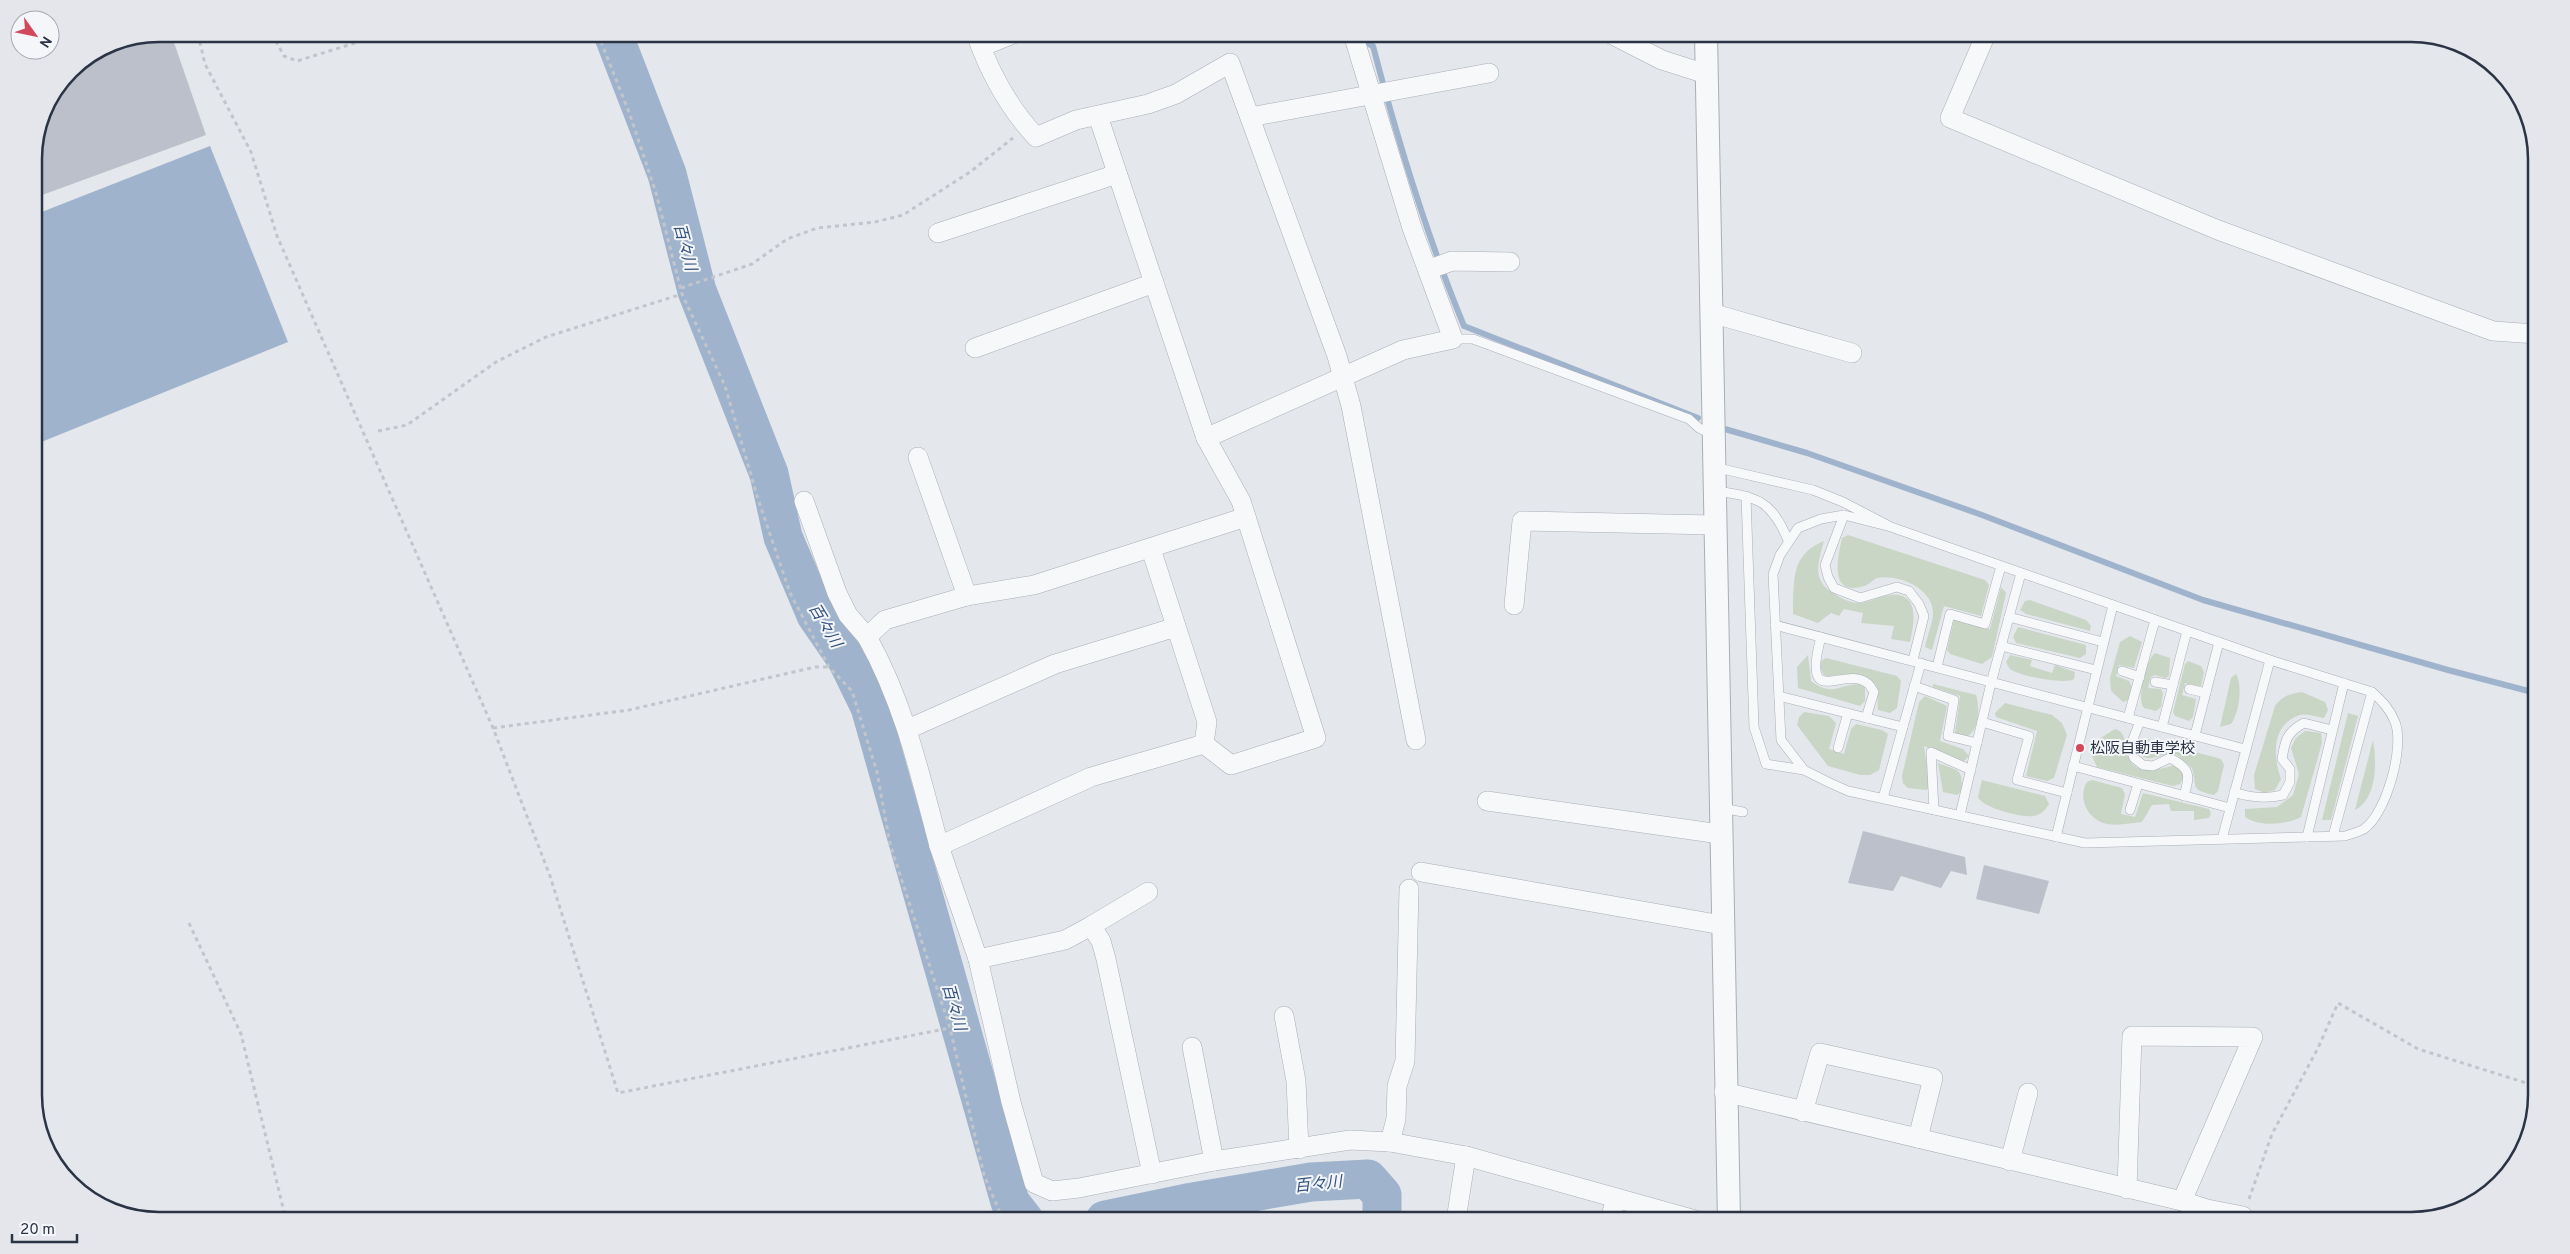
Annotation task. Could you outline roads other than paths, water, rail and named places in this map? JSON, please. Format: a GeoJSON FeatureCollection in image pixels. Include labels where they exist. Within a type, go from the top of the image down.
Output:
{"type":"FeatureCollection","features":[{"type":"Feature","properties":{"kind":"street"},"geometry":{"type":"LineString","coordinates":[[1206,438],[1403,350],[1454,339],[1437,267],[1412,228],[1382,92],[1356,42]]}},
{"type":"Feature","properties":{"kind":"street"},"geometry":{"type":"LineString","coordinates":[[1627,42],[1662,60],[1706,74]]}},
{"type":"Feature","properties":{"kind":"street"},"geometry":{"type":"LineString","coordinates":[[1706,42],[1724,1092],[1728,1212]]}},
{"type":"Feature","properties":{"kind":"street"},"geometry":{"type":"LineString","coordinates":[[1982,42],[1950,118],[2236,237],[2493,331],[2527,333]]}},
{"type":"Feature","properties":{"kind":"street"},"geometry":{"type":"LineString","coordinates":[[979,43],[989,66],[1027,127],[1036,137],[1076,120],[1148,104],[1176,94],[1230,63],[1343,377],[1416,740]]}},
{"type":"Feature","properties":{"kind":"street"},"geometry":{"type":"LineString","coordinates":[[1250,117],[1489,73]]}},
{"type":"Feature","properties":{"kind":"street"},"geometry":{"type":"LineString","coordinates":[[1098,116],[1206,438],[1241,501],[1316,738],[1231,764],[1204,744]]}},
{"type":"Feature","properties":{"kind":"street"},"geometry":{"type":"LineString","coordinates":[[938,233],[1117,174]]}},
{"type":"Feature","properties":{"kind":"street"},"geometry":{"type":"LineString","coordinates":[[1437,267],[1510,262]]}},
{"type":"Feature","properties":{"kind":"street"},"geometry":{"type":"LineString","coordinates":[[974,348],[1154,283]]}},
{"type":"Feature","properties":{"kind":"street"},"geometry":{"type":"LineString","coordinates":[[1711,313],[1852,353]]}},
{"type":"Feature","properties":{"kind":"street"},"geometry":{"type":"LineString","coordinates":[[918,457],[968,596]]}},
{"type":"Feature","properties":{"kind":"street"},"geometry":{"type":"LineString","coordinates":[[804,501],[837,593],[848,615],[868,637],[887,672],[908,729],[939,846],[978,959],[1012,1102],[1034,1182],[1052,1191],[1214,1161],[1350,1140],[1390,1142],[1466,1156],[1666,1212]]}},
{"type":"Feature","properties":{"kind":"street"},"geometry":{"type":"LineString","coordinates":[[868,637],[885,620],[968,596],[1034,585],[1246,517]]}},
{"type":"Feature","properties":{"kind":"street"},"geometry":{"type":"LineString","coordinates":[[1514,605],[1522,521],[1714,525]]}},
{"type":"Feature","properties":{"kind":"street"},"geometry":{"type":"LineString","coordinates":[[1151,549],[1207,722],[1204,744]]}},
{"type":"Feature","properties":{"kind":"street"},"geometry":{"type":"LineString","coordinates":[[908,729],[1055,664],[1176,627]]}},
{"type":"Feature","properties":{"kind":"street"},"geometry":{"type":"LineString","coordinates":[[939,846],[1091,778],[1204,744]]}},
{"type":"Feature","properties":{"kind":"street"},"geometry":{"type":"LineString","coordinates":[[1487,801],[1720,834]]}},
{"type":"Feature","properties":{"kind":"street"},"geometry":{"type":"LineString","coordinates":[[1421,872],[1722,925]]}},
{"type":"Feature","properties":{"kind":"street"},"geometry":{"type":"LineString","coordinates":[[1390,1142],[1396,1119],[1397,1086],[1405,1061],[1409,889]]}},
{"type":"Feature","properties":{"kind":"street"},"geometry":{"type":"LineString","coordinates":[[978,959],[1065,940],[1148,892]]}},
{"type":"Feature","properties":{"kind":"street"},"geometry":{"type":"LineString","coordinates":[[1090,926],[1101,941],[1106,958],[1152,1174]]}},
{"type":"Feature","properties":{"kind":"street"},"geometry":{"type":"LineString","coordinates":[[1284,1016],[1296,1081],[1300,1149]]}},
{"type":"Feature","properties":{"kind":"street"},"geometry":{"type":"LineString","coordinates":[[2128,1189],[2132,1036],[2253,1037],[2182,1201]]}},
{"type":"Feature","properties":{"kind":"street"},"geometry":{"type":"LineString","coordinates":[[1192,1047],[1214,1161]]}},
{"type":"Feature","properties":{"kind":"street"},"geometry":{"type":"LineString","coordinates":[[1803,1112],[1820,1053],[1933,1078],[1918,1138]]}},
{"type":"Feature","properties":{"kind":"street"},"geometry":{"type":"LineString","coordinates":[[1724,1092],[2222,1212]]}},
{"type":"Feature","properties":{"kind":"street"},"geometry":{"type":"LineString","coordinates":[[2010,1161],[2028,1093]]}},
{"type":"Feature","properties":{"kind":"street"},"geometry":{"type":"LineString","coordinates":[[1457,1212],[1466,1156]]}},
{"type":"Feature","properties":{"kind":"street"},"geometry":{"type":"LineString","coordinates":[[1612,1212],[1616,1198]]}},
{"type":"Feature","properties":{"kind":"lane"},"geometry":{"type":"LineString","coordinates":[[1454,339],[1473,339],[1689,419],[1699,428],[1713,435]]}},
{"type":"Feature","properties":{"kind":"lane"},"geometry":{"type":"LineString","coordinates":[[1714,467],[1813,490],[1843,502],[1891,527]]}},
{"type":"Feature","properties":{"kind":"lane"},"geometry":{"type":"LineString","coordinates":[[1714,491],[1753,497],[1778,516],[1788,540]]}},
{"type":"Feature","properties":{"kind":"lane"},"geometry":{"type":"LineString","coordinates":[[1746,496],[1754,726],[1766,764],[1804,770],[1848,791],[2085,843],[2345,836],[2364,829],[2378,814],[2386,798],[2398,745],[2396,723],[2384,702],[2372,692],[2270,660],[1891,527],[1844,516],[1820,519],[1798,528],[1788,540],[1773,574],[1780,740],[1804,770]]}},
{"type":"Feature","properties":{"kind":"lane"},"geometry":{"type":"LineString","coordinates":[[1844,516],[1825,565],[1828,577],[1834,588],[1860,598],[1897,587],[1909,591],[1919,604],[1924,616],[1914,686],[1882,798]]}},
{"type":"Feature","properties":{"kind":"lane"},"geometry":{"type":"LineString","coordinates":[[1937,667],[1950,614],[1985,624],[2001,566]]}},
{"type":"Feature","properties":{"kind":"lane"},"geometry":{"type":"LineString","coordinates":[[1960,815],[1991,683],[2021,573]]}},
{"type":"Feature","properties":{"kind":"lane"},"geometry":{"type":"LineString","coordinates":[[2056,837],[2113,605]]}},
{"type":"Feature","properties":{"kind":"lane"},"geometry":{"type":"LineString","coordinates":[[2009,617],[2103,642]]}},
{"type":"Feature","properties":{"kind":"lane"},"geometry":{"type":"LineString","coordinates":[[2128,718],[2155,620]]}},
{"type":"Feature","properties":{"kind":"lane"},"geometry":{"type":"LineString","coordinates":[[1775,625],[2245,749]]}},
{"type":"Feature","properties":{"kind":"lane"},"geometry":{"type":"LineString","coordinates":[[2162,727],[2187,631]]}},
{"type":"Feature","properties":{"kind":"lane"},"geometry":{"type":"LineString","coordinates":[[1820,637],[1814,661],[1815,670],[1821,678],[1828,682],[1856,679],[1867,682],[1874,692],[1866,718]]}},
{"type":"Feature","properties":{"kind":"lane"},"geometry":{"type":"LineString","coordinates":[[2194,735],[2219,642]]}},
{"type":"Feature","properties":{"kind":"lane"},"geometry":{"type":"LineString","coordinates":[[2001,646],[2096,670]]}},
{"type":"Feature","properties":{"kind":"lane"},"geometry":{"type":"LineString","coordinates":[[2222,839],[2270,660]]}},
{"type":"Feature","properties":{"kind":"lane"},"geometry":{"type":"LineString","coordinates":[[2122,671],[2140,678]]}},
{"type":"Feature","properties":{"kind":"lane"},"geometry":{"type":"LineString","coordinates":[[2155,682],[2173,685]]}},
{"type":"Feature","properties":{"kind":"lane"},"geometry":{"type":"LineString","coordinates":[[2307,837],[2344,683]]}},
{"type":"Feature","properties":{"kind":"lane"},"geometry":{"type":"LineString","coordinates":[[1914,686],[1954,700],[1948,736],[1977,743]]}},
{"type":"Feature","properties":{"kind":"lane"},"geometry":{"type":"LineString","coordinates":[[2189,689],[2206,693]]}},
{"type":"Feature","properties":{"kind":"lane"},"geometry":{"type":"LineString","coordinates":[[2333,836],[2372,692]]}},
{"type":"Feature","properties":{"kind":"lane"},"geometry":{"type":"LineString","coordinates":[[1779,696],[1903,726]]}},
{"type":"Feature","properties":{"kind":"lane"},"geometry":{"type":"LineString","coordinates":[[1838,748],[1848,713]]}},
{"type":"Feature","properties":{"kind":"lane"},"geometry":{"type":"LineString","coordinates":[[2140,721],[2130,748],[2134,758],[2143,766],[2152,766],[2170,758],[2178,762],[2186,769],[2188,779],[2184,796]]}},
{"type":"Feature","properties":{"kind":"lane"},"geometry":{"type":"LineString","coordinates":[[1982,722],[2029,736],[2017,780],[2067,793]]}},
{"type":"Feature","properties":{"kind":"lane"},"geometry":{"type":"LineString","coordinates":[[2234,792],[2250,798],[2268,798],[2283,795],[2290,782],[2290,769],[2282,759],[2285,742],[2292,730],[2304,723],[2332,730]]}},
{"type":"Feature","properties":{"kind":"lane"},"geometry":{"type":"LineString","coordinates":[[1934,810],[1931,752],[1971,770]]}},
{"type":"Feature","properties":{"kind":"lane"},"geometry":{"type":"LineString","coordinates":[[2073,766],[2230,808]]}},
{"type":"Feature","properties":{"kind":"lane"},"geometry":{"type":"LineString","coordinates":[[2130,810],[2138,784]]}},
{"type":"Feature","properties":{"kind":"lane"},"geometry":{"type":"LineString","coordinates":[[1720,808],[1743,812]]}},
{"type":"Feature","properties":{"kind":"water"},"geometry":{"type":"Polygon","coordinates":[[[210,146],[288,342],[43,441],[43,211],[210,146]]]}},
{"type":"Feature","properties":{"kind":"waterway"},"geometry":{"type":"LineString","coordinates":[[1366,42],[1373,46],[1392,117],[1414,187],[1437,257],[1464,326],[1698,418]]}},
{"type":"Feature","properties":{"kind":"waterway","name":"百々川"},"geometry":{"type":"LineString","coordinates":[[616,43],[667,174],[697,291],[769,474],[783,537],[816,615],[847,660],[870,707],[1010,1202],[1018,1212]]}},
{"type":"Feature","properties":{"kind":"waterway"},"geometry":{"type":"LineString","coordinates":[[1725,429],[1807,453],[1982,515],[2203,600],[2528,691]]}},
{"type":"Feature","properties":{"kind":"waterway","name":"百々川"},"geometry":{"type":"LineString","coordinates":[[1144,1212],[1311,1182],[1368,1179],[1382,1195],[1382,1212]]}},
{"type":"Feature","properties":{"kind":"place","name":"松阪自動車学校"},"geometry":{"type":"Point","coordinates":[2080,748]}}]}
